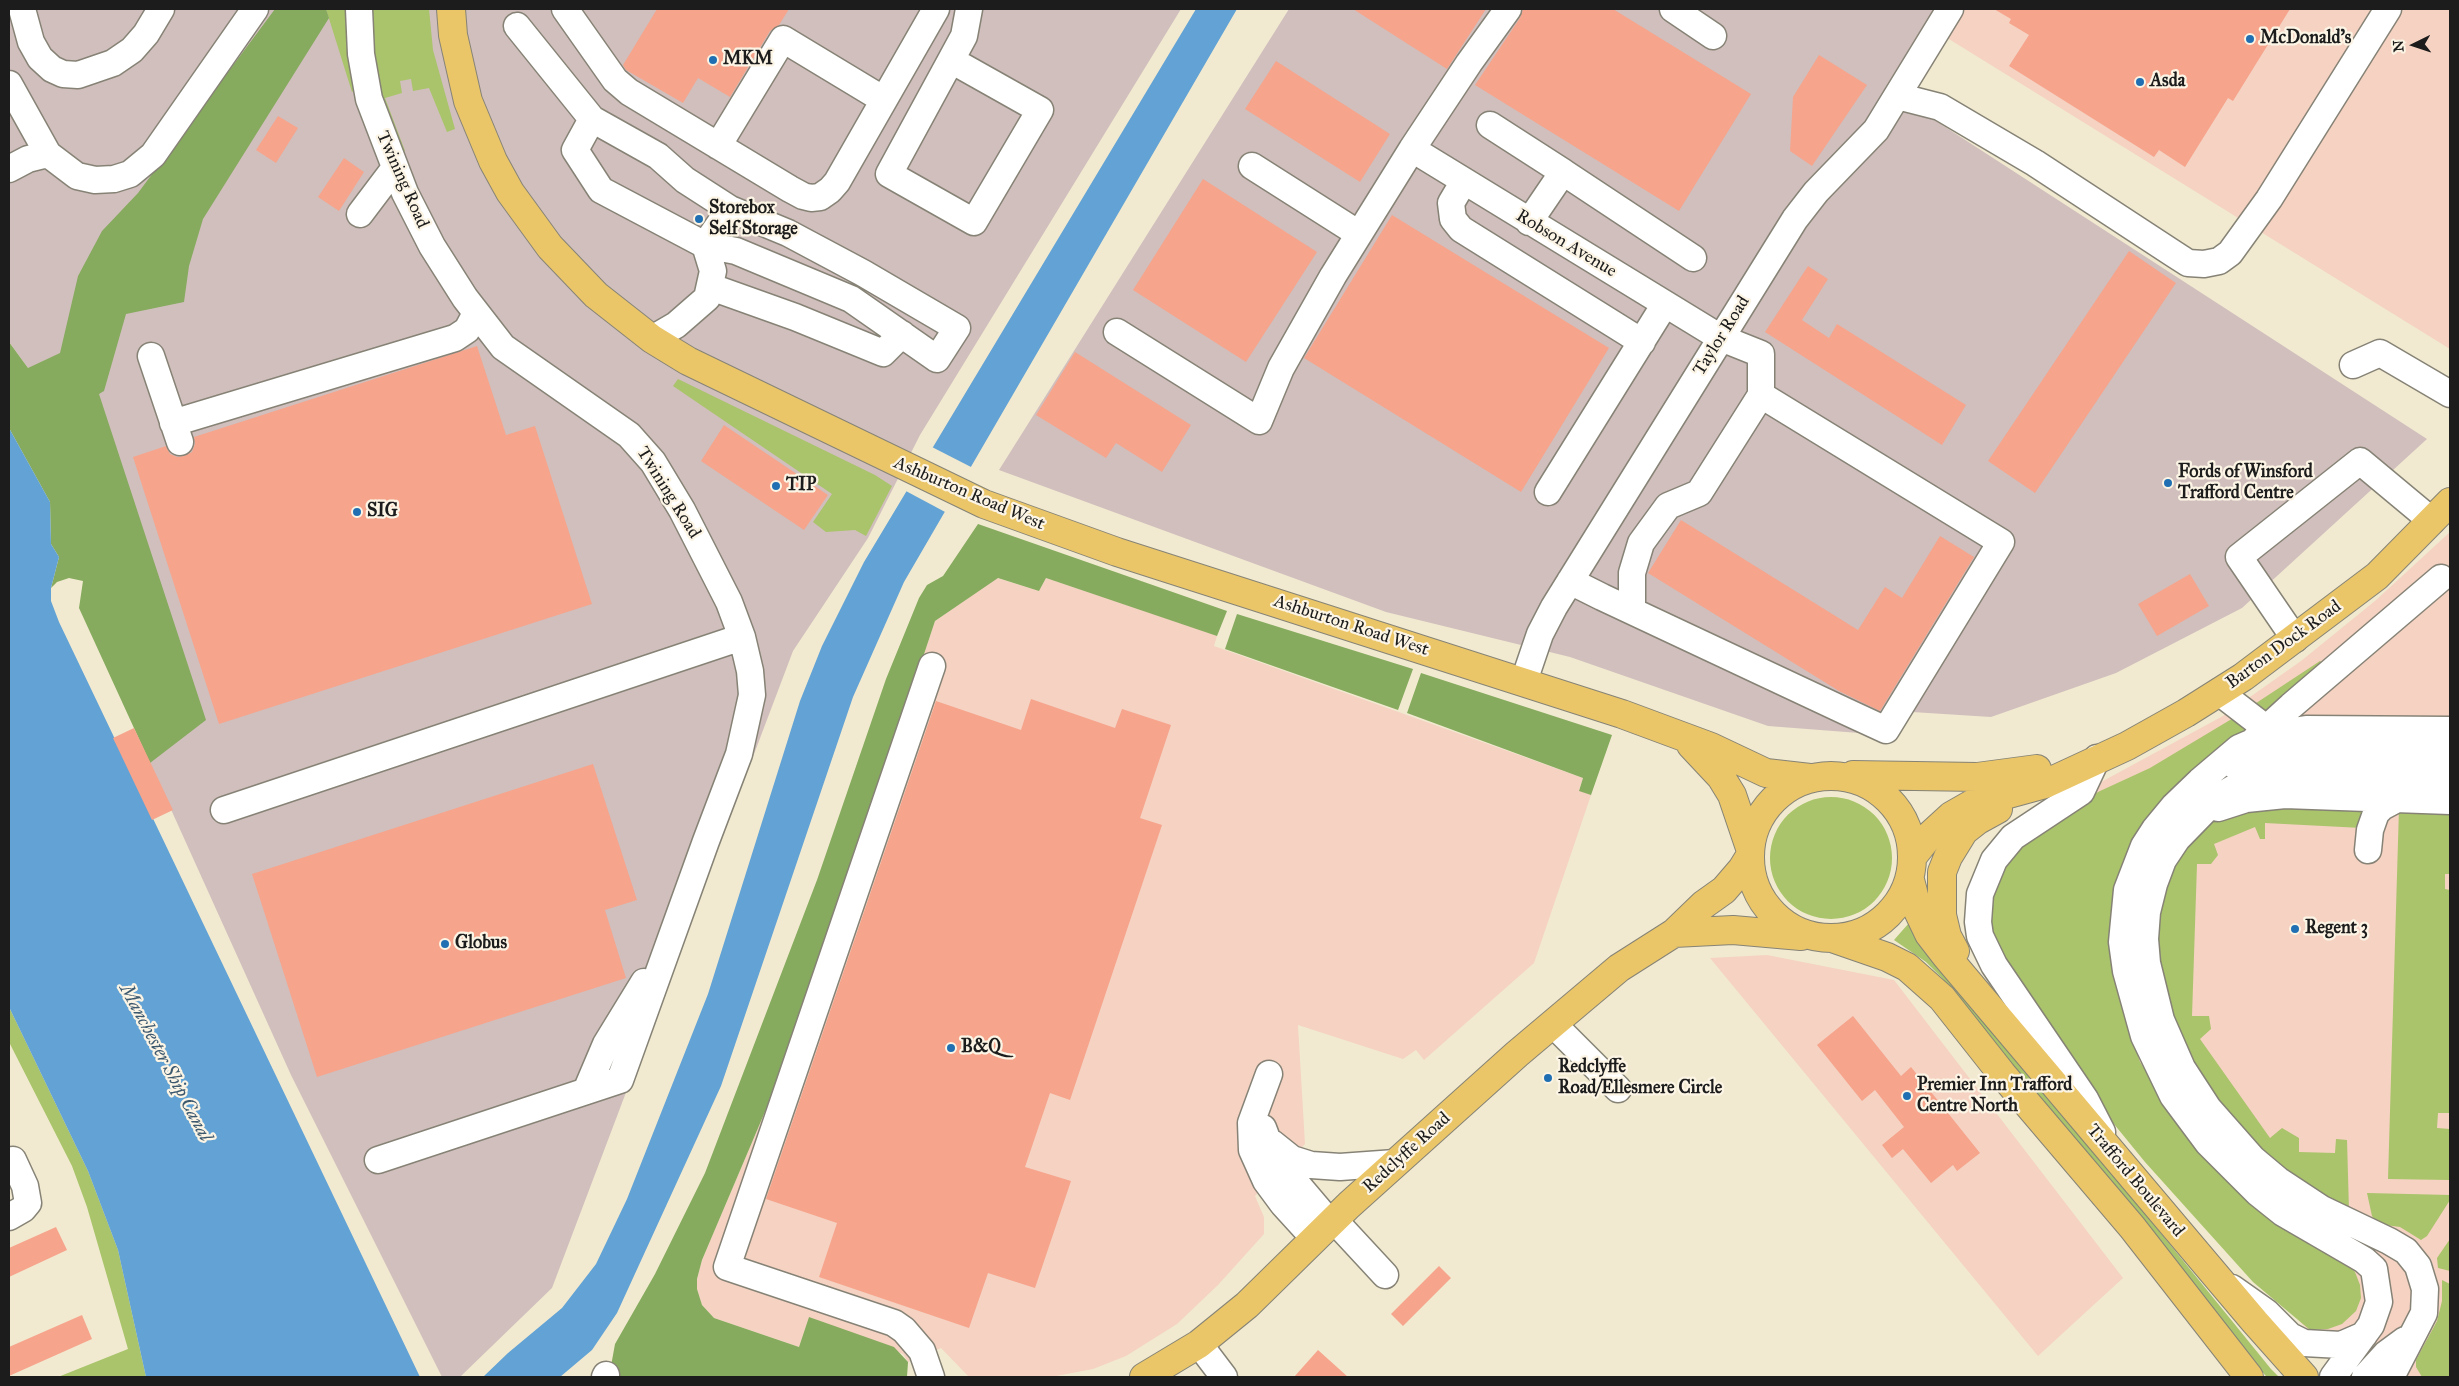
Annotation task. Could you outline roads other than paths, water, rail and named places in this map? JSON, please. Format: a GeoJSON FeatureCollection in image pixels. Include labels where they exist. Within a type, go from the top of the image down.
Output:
{"type":"FeatureCollection","features":[{"type":"Feature","properties":{"kind":"main road","name":"Ashburton Road West"},"geometry":{"type":"LineString","coordinates":[[451,9],[456,52],[468,101],[493,161],[510,192],[550,247],[596,295],[652,339],[688,361],[984,504],[1117,552],[1524,682],[1683,736],[1766,773],[1810,778]]}},
{"type":"Feature","properties":{"kind":"main road","name":"Barton Dock Road"},"geometry":{"type":"LineString","coordinates":[[1912,868],[1928,837],[1951,816],[1972,804],[2045,784],[2097,758],[2127,746],[2219,692],[2295,639],[2378,576],[2441,511]]}},
{"type":"Feature","properties":{"kind":"main road","name":"Ashburton Road West"},"geometry":{"type":"LineString","coordinates":[[1683,736],[1721,777],[1732,795],[1750,852]]}},
{"type":"Feature","properties":{"kind":"main road","name":"Barton Dock Road"},"geometry":{"type":"LineString","coordinates":[[1837,776],[2000,776],[2097,758]]}},
{"type":"Feature","properties":{"kind":"main road"},"geometry":{"type":"LineString","coordinates":[[1837,776],[1861,781],[1882,793],[1898,810],[1909,832],[1912,868],[1899,903],[1882,922],[1860,934],[1826,938],[1796,931],[1776,918],[1759,893],[1753,879],[1750,852],[1757,824],[1770,804],[1788,788],[1810,778],[1837,776]]}},
{"type":"Feature","properties":{"kind":"main road"},"geometry":{"type":"LineString","coordinates":[[1980,996],[1947,936],[1942,915],[1942,872],[1948,857],[1964,831],[1978,820],[2045,784]]}},
{"type":"Feature","properties":{"kind":"main road","name":"Redclyffe Road"},"geometry":{"type":"LineString","coordinates":[[1144,1377],[1199,1344],[1246,1305],[1395,1163],[1553,1024],[1619,968],[1674,933],[1703,905],[1732,882],[1750,852]]}},
{"type":"Feature","properties":{"kind":"main road","name":"Trafford Boulevard"},"geometry":{"type":"LineString","coordinates":[[1912,868],[1918,911],[1929,934],[2114,1156],[2304,1377]]}},
{"type":"Feature","properties":{"kind":"main road","name":"Redclyffe Road"},"geometry":{"type":"LineString","coordinates":[[1674,933],[1733,930],[1826,938]]}},
{"type":"Feature","properties":{"kind":"main road","name":"Trafford Boulevard"},"geometry":{"type":"LineString","coordinates":[[1826,938],[1887,957],[1907,967],[1942,998],[2002,1074],[2132,1227],[2249,1377]]}},
{"type":"Feature","properties":{"kind":"street"},"geometry":{"type":"LineString","coordinates":[[22,9],[31,42],[40,58],[52,69],[63,74],[78,75],[113,63],[132,50],[146,34],[161,9]]}},
{"type":"Feature","properties":{"kind":"street"},"geometry":{"type":"LineString","coordinates":[[9,84],[48,154],[77,176],[95,180],[114,180],[130,174],[153,155],[255,9]]}},
{"type":"Feature","properties":{"kind":"street","name":"Twining Road"},"geometry":{"type":"LineString","coordinates":[[359,9],[361,54],[366,84],[377,124],[394,169],[432,246],[476,313],[503,347],[614,424],[642,447],[682,510],[729,602],[742,637],[750,670],[752,695],[748,719],[739,754],[670,939]]}},
{"type":"Feature","properties":{"kind":"street"},"geometry":{"type":"LineString","coordinates":[[566,9],[615,80],[629,92],[803,196],[820,197],[837,182],[936,9]]}},
{"type":"Feature","properties":{"kind":"street"},"geometry":{"type":"LineString","coordinates":[[951,60],[1040,110],[974,222],[889,174],[964,36],[969,9]]}},
{"type":"Feature","properties":{"kind":"street"},"geometry":{"type":"LineString","coordinates":[[1117,332],[1259,421],[1281,368],[1303,326],[1358,234],[1469,63],[1508,9]]}},
{"type":"Feature","properties":{"kind":"street"},"geometry":{"type":"LineString","coordinates":[[1673,9],[1713,36]]}},
{"type":"Feature","properties":{"kind":"street","name":"Taylor Road"},"geometry":{"type":"LineString","coordinates":[[1524,682],[1540,634],[1570,581],[1795,219],[1816,192],[1867,142],[1950,9]]}},
{"type":"Feature","properties":{"kind":"street"},"geometry":{"type":"LineString","coordinates":[[1897,96],[1940,107],[2035,163],[2188,263],[2204,264],[2219,261],[2230,253],[2269,199],[2388,9]]}},
{"type":"Feature","properties":{"kind":"street"},"geometry":{"type":"LineString","coordinates":[[517,26],[592,119],[658,156],[685,180],[730,209],[796,238],[863,273],[957,328],[937,359],[851,298],[736,251],[706,245],[602,190],[575,150],[592,119]]}},
{"type":"Feature","properties":{"kind":"street"},"geometry":{"type":"LineString","coordinates":[[718,146],[783,39],[884,100]]}},
{"type":"Feature","properties":{"kind":"street"},"geometry":{"type":"LineString","coordinates":[[1490,125],[1693,258]]}},
{"type":"Feature","properties":{"kind":"street","name":"Robson Avenue"},"geometry":{"type":"LineString","coordinates":[[1412,149],[1721,338],[1761,354],[1761,395]]}},
{"type":"Feature","properties":{"kind":"street"},"geometry":{"type":"LineString","coordinates":[[9,169],[28,159],[48,154]]}},
{"type":"Feature","properties":{"kind":"street"},"geometry":{"type":"LineString","coordinates":[[1252,166],[1358,234]]}},
{"type":"Feature","properties":{"kind":"street"},"geometry":{"type":"LineString","coordinates":[[360,214],[394,169]]}},
{"type":"Feature","properties":{"kind":"street"},"geometry":{"type":"LineString","coordinates":[[1529,222],[1563,172]]}},
{"type":"Feature","properties":{"kind":"street"},"geometry":{"type":"LineString","coordinates":[[1464,181],[1452,203],[1453,219],[1461,229],[1642,342]]}},
{"type":"Feature","properties":{"kind":"street"},"geometry":{"type":"LineString","coordinates":[[706,245],[730,209]]}},
{"type":"Feature","properties":{"kind":"street"},"geometry":{"type":"LineString","coordinates":[[652,339],[699,307],[707,298],[713,272],[711,258],[706,245]]}},
{"type":"Feature","properties":{"kind":"street"},"geometry":{"type":"LineString","coordinates":[[711,287],[795,317],[883,353],[902,334]]}},
{"type":"Feature","properties":{"kind":"street"},"geometry":{"type":"LineString","coordinates":[[1548,492],[1665,304]]}},
{"type":"Feature","properties":{"kind":"street"},"geometry":{"type":"LineString","coordinates":[[151,356],[177,432],[455,338],[467,330],[476,313]]}},
{"type":"Feature","properties":{"kind":"street"},"geometry":{"type":"LineString","coordinates":[[2353,365],[2380,343],[2450,394]]}},
{"type":"Feature","properties":{"kind":"street"},"geometry":{"type":"LineString","coordinates":[[1570,581],[1632,611],[1886,730],[2001,542],[1761,395],[1699,493],[1668,506],[1640,543],[1632,573],[1632,611]]}},
{"type":"Feature","properties":{"kind":"street"},"geometry":{"type":"LineString","coordinates":[[2295,639],[2239,557],[2360,461],[2441,511]]}},
{"type":"Feature","properties":{"kind":"street"},"geometry":{"type":"LineString","coordinates":[[2333,1377],[2364,1335],[2379,1302],[2374,1269],[2364,1260],[2283,1213],[2231,1168],[2208,1143],[2173,1096],[2144,1036],[2132,1001],[2122,942],[2127,890],[2144,846],[2174,806],[2220,762],[2260,735],[2441,578]]}},
{"type":"Feature","properties":{"kind":"street"},"geometry":{"type":"LineString","coordinates":[[224,810],[742,637]]}},
{"type":"Feature","properties":{"kind":"street"},"geometry":{"type":"LineString","coordinates":[[931,1377],[922,1351],[904,1330],[894,1323],[727,1267],[932,666]]}},
{"type":"Feature","properties":{"kind":"street"},"geometry":{"type":"LineString","coordinates":[[2219,692],[2260,735]]}},
{"type":"Feature","properties":{"kind":"street"},"geometry":{"type":"LineString","coordinates":[[2260,735],[2328,728],[2450,730]]}},
{"type":"Feature","properties":{"kind":"street"},"geometry":{"type":"LineString","coordinates":[[2200,781],[2245,760],[2275,754],[2297,752],[2450,755]]}},
{"type":"Feature","properties":{"kind":"street"},"geometry":{"type":"LineString","coordinates":[[2097,758],[2081,792],[2013,837],[1994,860],[1980,894],[1978,922],[1980,936],[1994,965],[2085,1099],[2114,1156]]}},
{"type":"Feature","properties":{"kind":"street"},"geometry":{"type":"LineString","coordinates":[[2391,1377],[2424,1313],[2426,1297],[2418,1266],[2406,1251],[2299,1196],[2253,1159],[2208,1108],[2182,1068],[2161,1020],[2147,963],[2145,939],[2147,912],[2154,884],[2163,860],[2177,839],[2197,817],[2233,787],[2249,779],[2268,775],[2450,779]]}},
{"type":"Feature","properties":{"kind":"street"},"geometry":{"type":"LineString","coordinates":[[2197,817],[2230,803],[2265,796],[2450,801]]}},
{"type":"Feature","properties":{"kind":"street"},"geometry":{"type":"LineString","coordinates":[[2368,850],[2370,830],[2376,813],[2389,802],[2397,799]]}},
{"type":"Feature","properties":{"kind":"street"},"geometry":{"type":"LineString","coordinates":[[586,1091],[606,1044],[670,939]]}},
{"type":"Feature","properties":{"kind":"street"},"geometry":{"type":"LineString","coordinates":[[378,1160],[620,1080],[670,939]]}},
{"type":"Feature","properties":{"kind":"street"},"geometry":{"type":"LineString","coordinates":[[1553,1024],[1618,1089]]}},
{"type":"Feature","properties":{"kind":"street"},"geometry":{"type":"LineString","coordinates":[[1326,1227],[1274,1157],[1264,1133],[1265,1086],[1251,1123],[1252,1150],[1258,1166],[1283,1204],[1326,1227],[1385,1275]]}},
{"type":"Feature","properties":{"kind":"street"},"geometry":{"type":"LineString","coordinates":[[1264,1133],[1280,1152],[1292,1159],[1311,1165],[1340,1167],[1395,1163]]}},
{"type":"Feature","properties":{"kind":"street"},"geometry":{"type":"LineString","coordinates":[[9,1217],[23,1209],[28,1203],[25,1186],[14,1160]]}},
{"type":"Feature","properties":{"kind":"street"},"geometry":{"type":"LineString","coordinates":[[2222,1283],[2251,1300],[2290,1336],[2304,1343],[2341,1345],[2364,1335]]}},
{"type":"Feature","properties":{"kind":"street"},"geometry":{"type":"LineString","coordinates":[[2365,1377],[2386,1354],[2412,1335]]}},
{"type":"Feature","properties":{"kind":"street"},"geometry":{"type":"LineString","coordinates":[[1199,1344],[1224,1377]]}},
{"type":"Feature","properties":{"kind":"water"},"geometry":{"type":"Polygon","coordinates":[[[1196,9],[1237,9],[904,582],[853,697],[721,1086],[617,1313],[592,1350],[560,1377],[483,1377],[508,1353],[562,1308],[596,1264],[627,1199],[708,994],[800,701],[822,646],[864,562],[1196,9]]]}},
{"type":"Feature","properties":{"kind":"water","name":"Manchester Ship Canal"},"geometry":{"type":"Polygon","coordinates":[[[9,428],[50,502],[51,544],[59,557],[51,588],[51,601],[59,622],[420,1377],[146,1377],[118,1250],[88,1171],[9,1007],[9,428]]]}},
{"type":"Feature","properties":{"kind":"place","name":"McDonald's"},"geometry":{"type":"Point","coordinates":[2250,39]}},
{"type":"Feature","properties":{"kind":"place","name":"MKM"},"geometry":{"type":"Point","coordinates":[713,60]}},
{"type":"Feature","properties":{"kind":"place","name":"Asda"},"geometry":{"type":"Point","coordinates":[2140,82]}},
{"type":"Feature","properties":{"kind":"place","name":"Storebox Self Storage"},"geometry":{"type":"Point","coordinates":[699,219]}},
{"type":"Feature","properties":{"kind":"place","name":"Fords of Winsford Trafford Centre"},"geometry":{"type":"Point","coordinates":[2168,483]}},
{"type":"Feature","properties":{"kind":"place","name":"TIP"},"geometry":{"type":"Point","coordinates":[776,486]}},
{"type":"Feature","properties":{"kind":"place","name":"SIG"},"geometry":{"type":"Point","coordinates":[357,512]}},
{"type":"Feature","properties":{"kind":"place","name":"Regent 3"},"geometry":{"type":"Point","coordinates":[2295,929]}},
{"type":"Feature","properties":{"kind":"place","name":"Globus"},"geometry":{"type":"Point","coordinates":[445,944]}},
{"type":"Feature","properties":{"kind":"place","name":"B&Q"},"geometry":{"type":"Point","coordinates":[951,1048]}},
{"type":"Feature","properties":{"kind":"place","name":"Redclyffe Road/Ellesmere Circle"},"geometry":{"type":"Point","coordinates":[1548,1078]}},
{"type":"Feature","properties":{"kind":"place","name":"Premier Inn Trafford Centre North"},"geometry":{"type":"Point","coordinates":[1907,1096]}}]}
